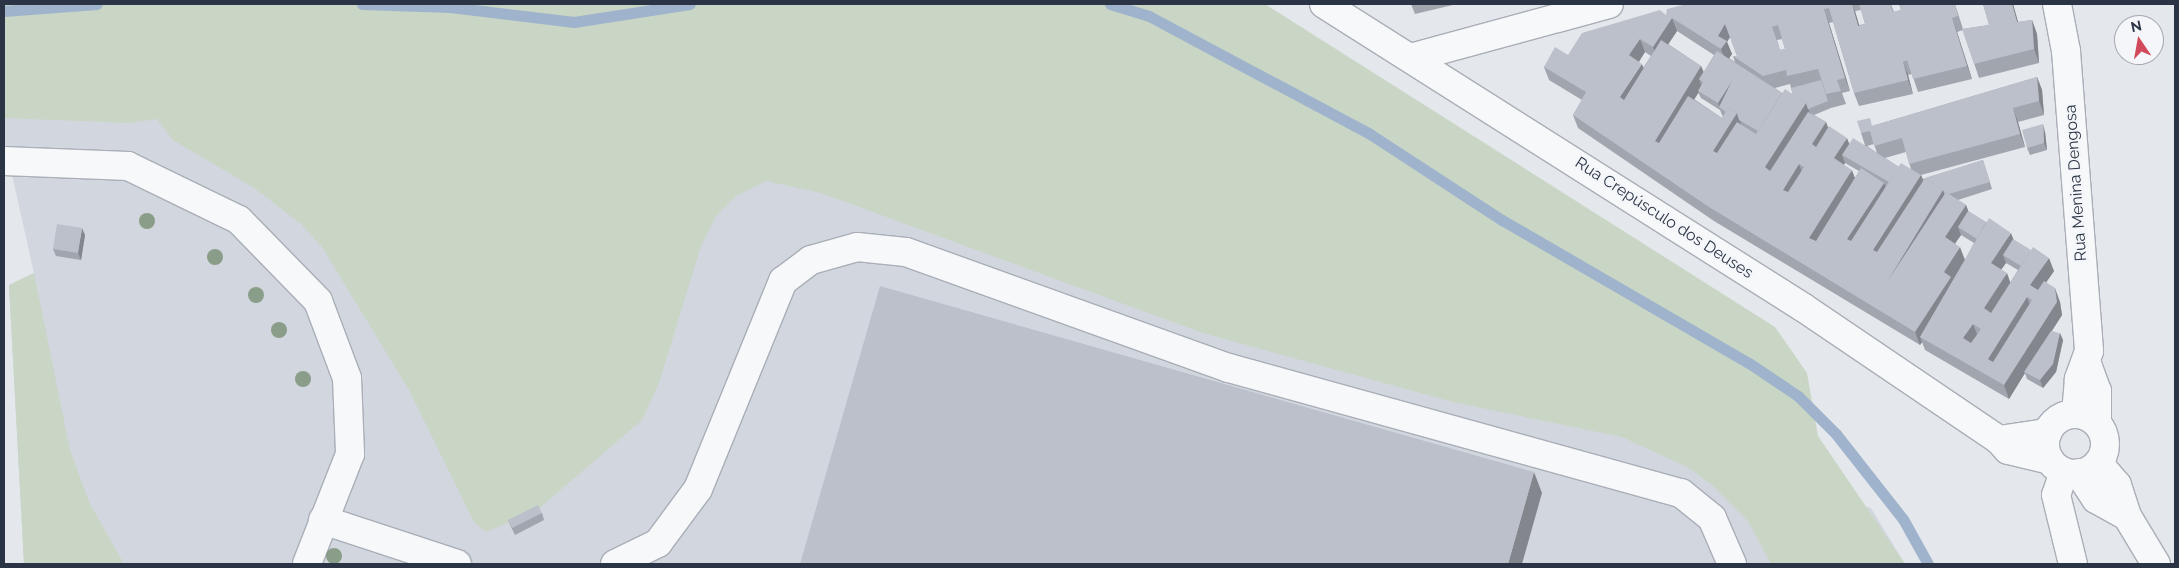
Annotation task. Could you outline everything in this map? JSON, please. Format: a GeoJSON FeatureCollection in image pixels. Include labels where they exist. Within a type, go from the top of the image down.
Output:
{"type":"FeatureCollection","features":[{"type":"Feature","properties":{"kind":"street","name":"Rua Crepúsculo dos Deuses"},"geometry":{"type":"LineString","coordinates":[[1324,4],[1414,58],[1999,440],[2008,450],[2073,467]]}},
{"type":"Feature","properties":{"kind":"street"},"geometry":{"type":"LineString","coordinates":[[1414,58],[1609,4]]}},
{"type":"Feature","properties":{"kind":"street","name":"Rua Menina Dengosa"},"geometry":{"type":"LineString","coordinates":[[2057,4],[2066,51],[2088,364],[2097,391],[2086,419],[2106,444],[2073,467],[2056,495],[2073,564]]}},
{"type":"Feature","properties":{"kind":"street"},"geometry":{"type":"LineString","coordinates":[[6,161],[128,166],[239,220],[318,301],[347,378],[350,454],[306,564]]}},
{"type":"Feature","properties":{"kind":"street"},"geometry":{"type":"LineString","coordinates":[[615,564],[658,543],[698,489],[784,281],[811,260],[857,247],[906,252],[1229,368],[1681,493],[1712,518],[1732,564]]}},
{"type":"Feature","properties":{"kind":"street"},"geometry":{"type":"LineString","coordinates":[[1999,440],[2047,433],[2059,420],[2086,419]]}},
{"type":"Feature","properties":{"kind":"street"},"geometry":{"type":"LineString","coordinates":[[2047,433],[2073,467],[2117,485],[2127,516],[2156,564]]}},
{"type":"Feature","properties":{"kind":"street"},"geometry":{"type":"LineString","coordinates":[[323,520],[457,564]]}},
{"type":"Feature","properties":{"kind":"shaded area"},"geometry":{"type":"Polygon","coordinates":[[[284,18],[1871,508],[1905,564],[24,564],[9,285],[34,273],[4,139],[4,35],[284,18]]]}},
{"type":"Feature","properties":{"kind":"green space"},"geometry":{"type":"Polygon","coordinates":[[[4,4],[1265,4],[1775,327],[1807,373],[1818,436],[1905,564],[1771,564],[1748,521],[1713,486],[1687,467],[1622,437],[1453,402],[1203,333],[821,193],[766,181],[736,196],[716,216],[701,246],[659,383],[642,420],[536,511],[486,532],[474,522],[409,390],[322,247],[301,224],[254,188],[173,140],[157,119],[129,123],[4,118],[4,4]]]}},
{"type":"Feature","properties":{"kind":"green space"},"geometry":{"type":"Polygon","coordinates":[[[34,273],[70,450],[89,502],[124,564],[24,564],[9,285],[34,273]]]}},
{"type":"Feature","properties":{"kind":"building"},"geometry":{"type":"Polygon","coordinates":[[[1687,4],[1852,4],[1858,26],[1865,24],[1859,4],[1890,4],[1893,12],[1901,10],[1899,4],[1955,4],[1958,16],[1952,18],[1967,66],[1913,79],[1907,60],[1903,62],[1908,80],[1854,93],[1829,8],[1824,9],[1845,78],[1837,80],[1841,91],[1826,94],[1818,69],[1787,76],[1786,70],[1763,76],[1733,56],[1737,56],[1725,24],[1718,36],[1727,41],[1721,49],[1672,18],[1653,47],[1640,39],[1629,55],[1642,64],[1620,97],[1624,100],[1661,40],[1701,66],[1655,141],[1659,143],[1688,96],[1722,118],[1728,108],[1737,113],[1713,151],[1717,153],[1737,122],[1756,134],[1785,89],[1806,103],[1765,167],[1770,171],[1808,112],[1826,122],[1812,144],[1816,147],[1829,126],[1847,138],[1834,158],[1852,170],[1809,238],[1816,241],[1861,168],[1884,183],[1847,239],[1851,241],[1901,163],[1921,175],[1873,250],[1877,252],[1925,178],[1943,190],[1887,282],[1946,192],[1966,205],[1945,237],[1960,247],[1944,272],[1951,277],[1915,332],[1709,207],[1573,115],[1586,92],[1544,67],[1555,47],[1568,55],[1582,33],[1660,10],[1666,15],[1667,9],[1687,4]],[[1778,25],[1772,27],[1780,50],[1785,49],[1778,25]],[[1799,164],[1783,190],[1788,192],[1804,167],[1799,164]]]}},
{"type":"Feature","properties":{"kind":"building"},"geometry":{"type":"Polygon","coordinates":[[[1983,4],[2012,4],[2017,22],[2032,20],[2034,49],[1974,64],[1962,29],[1989,25],[1983,4]]]}},
{"type":"Feature","properties":{"kind":"building"},"geometry":{"type":"Polygon","coordinates":[[[1717,51],[1782,93],[1758,131],[1739,120],[1737,113],[1728,108],[1726,112],[1719,107],[1732,81],[1718,103],[1698,91],[1703,82],[1699,79],[1717,51]]]}},
{"type":"Feature","properties":{"kind":"building"},"geometry":{"type":"Polygon","coordinates":[[[2037,77],[2039,101],[2013,108],[2020,134],[1909,164],[1902,138],[1874,146],[1870,131],[1861,133],[1857,121],[1870,118],[1872,126],[2037,77]]]}},
{"type":"Feature","properties":{"kind":"building"},"geometry":{"type":"Polygon","coordinates":[[[1821,80],[1828,101],[1808,109],[1806,103],[1793,95],[1791,88],[1821,80]]]}},
{"type":"Feature","properties":{"kind":"building"},"geometry":{"type":"Polygon","coordinates":[[[2043,124],[2044,143],[2027,148],[2022,130],[2043,124]]]}},
{"type":"Feature","properties":{"kind":"building"},"geometry":{"type":"Polygon","coordinates":[[[1853,138],[1899,167],[1889,182],[1842,155],[1853,138]]]}},
{"type":"Feature","properties":{"kind":"building"},"geometry":{"type":"Polygon","coordinates":[[[1983,160],[1990,182],[1949,194],[1946,192],[1945,194],[1943,190],[1925,178],[1983,160]]]}},
{"type":"Feature","properties":{"kind":"building"},"geometry":{"type":"Polygon","coordinates":[[[1968,211],[1986,222],[1977,239],[1958,227],[1968,211]]]}},
{"type":"Feature","properties":{"kind":"building"},"geometry":{"type":"Polygon","coordinates":[[[1989,218],[2011,233],[1991,263],[2007,273],[1984,308],[1991,313],[2033,247],[2049,258],[2030,285],[2038,290],[2044,281],[2055,288],[2057,302],[2004,385],[1920,337],[1989,218]],[[2027,297],[1988,359],[1993,362],[2032,300],[2027,297]],[[1973,324],[1963,338],[1971,343],[1981,329],[1973,324]]]}},
{"type":"Feature","properties":{"kind":"building"},"geometry":{"type":"Polygon","coordinates":[[[57,224],[82,228],[78,253],[53,249],[57,224]]]}},
{"type":"Feature","properties":{"kind":"building"},"geometry":{"type":"Polygon","coordinates":[[[2013,239],[2031,250],[2021,266],[2003,255],[2013,239]]]}},
{"type":"Feature","properties":{"kind":"building"},"geometry":{"type":"Polygon","coordinates":[[[880,286],[1534,472],[1508,564],[800,564],[880,286]]]}},
{"type":"Feature","properties":{"kind":"building"},"geometry":{"type":"Polygon","coordinates":[[[2051,331],[2060,333],[2053,364],[2040,380],[2024,372],[2051,331]]]}},
{"type":"Feature","properties":{"kind":"building"},"geometry":{"type":"Polygon","coordinates":[[[538,505],[542,513],[512,528],[508,520],[538,505]]]}},
{"type":"Feature","properties":{"kind":"waterway"},"geometry":{"type":"LineString","coordinates":[[4,11],[97,4]]}},
{"type":"Feature","properties":{"kind":"waterway"},"geometry":{"type":"LineString","coordinates":[[362,4],[450,7],[574,22],[690,4]]}},
{"type":"Feature","properties":{"kind":"waterway"},"geometry":{"type":"LineString","coordinates":[[1110,4],[1149,16],[1370,134],[1502,220],[1749,363],[1798,396],[1836,434],[1903,519],[1928,564]]}}]}
